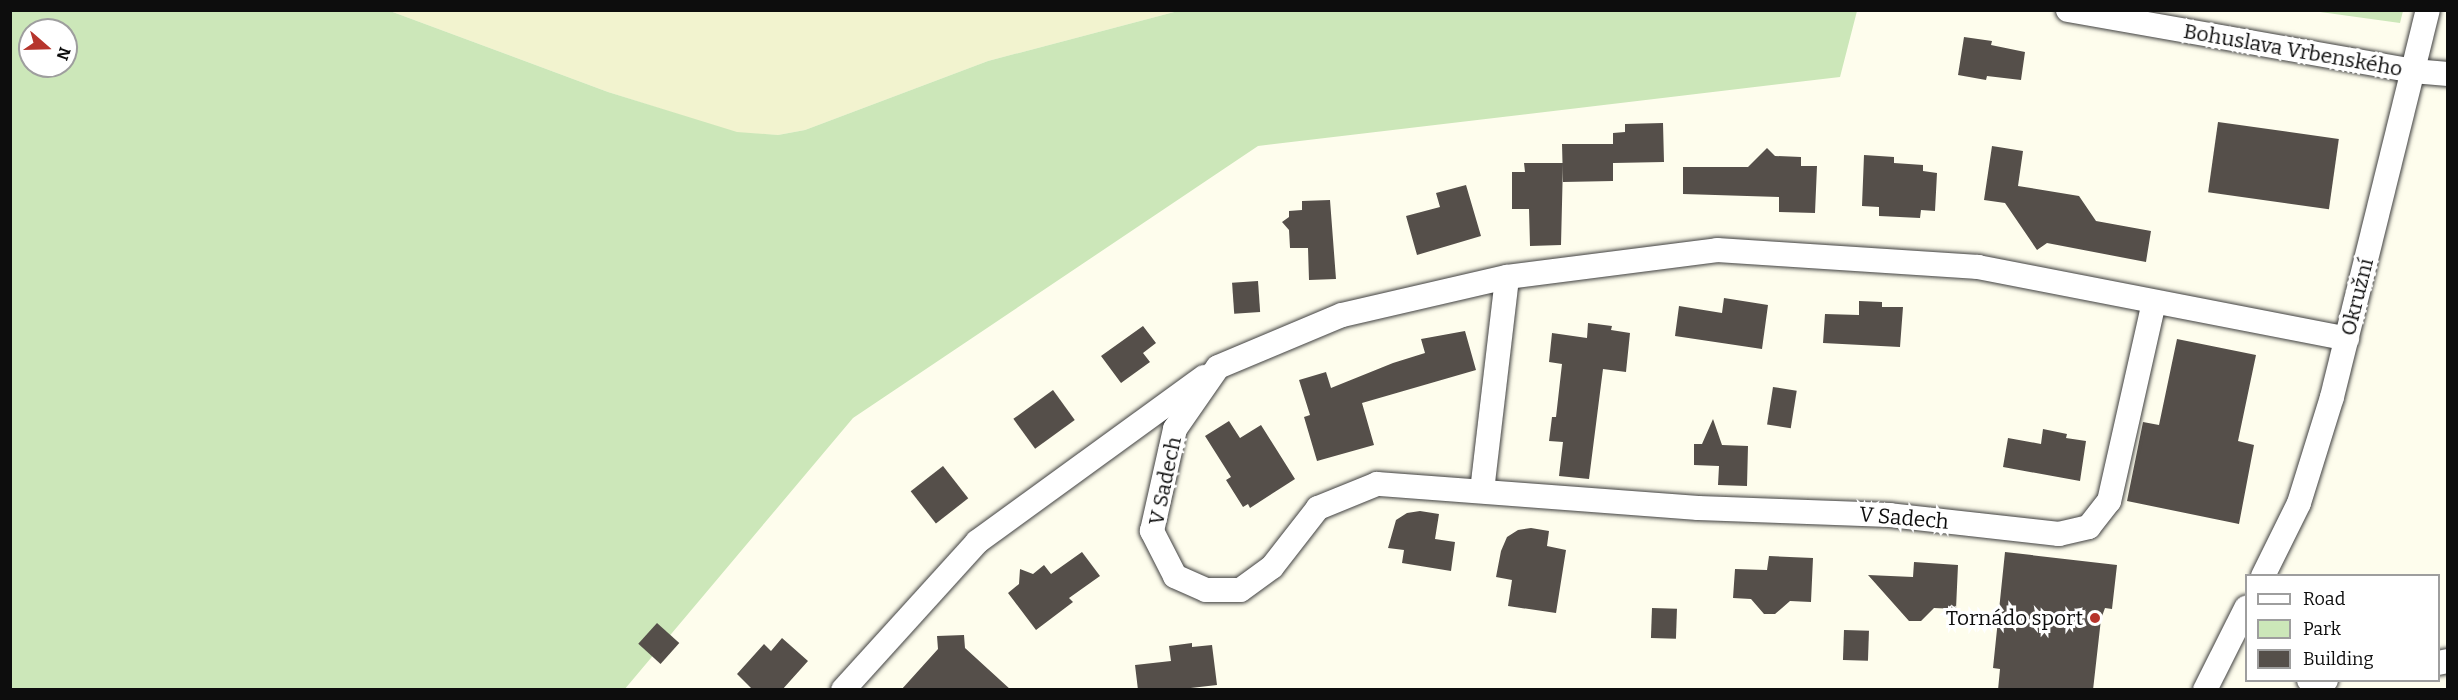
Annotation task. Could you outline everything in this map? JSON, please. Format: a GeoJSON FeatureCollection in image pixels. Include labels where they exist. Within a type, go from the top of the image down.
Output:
{"type":"FeatureCollection","features":[{"type":"Feature","properties":{"kind":"street","name":"Bohuslava Vrbenského"},"geometry":{"type":"LineString","coordinates":[[2068,10],[2413,71],[2448,74]]}},
{"type":"Feature","properties":{"kind":"street","name":"Okružní"},"geometry":{"type":"LineString","coordinates":[[2264,574],[2299,503],[2332,397],[2428,10]]}},
{"type":"Feature","properties":{"kind":"street","name":"V Sadech"},"geometry":{"type":"LineString","coordinates":[[843,690],[977,542],[1218,367],[1342,315],[1507,277],[1717,250],[1978,267],[2347,339]]}},
{"type":"Feature","properties":{"kind":"street"},"geometry":{"type":"LineString","coordinates":[[1482,491],[1507,277]]}},
{"type":"Feature","properties":{"kind":"street","name":"V Sadech"},"geometry":{"type":"LineString","coordinates":[[1218,367],[1175,429],[1152,531],[1175,576],[1206,590],[1240,590],[1272,567],[1318,508],[1377,484],[1698,508],[1890,515],[2059,534],[2089,527],[2109,501],[2154,302]]}},
{"type":"Feature","properties":{"kind":"street"},"geometry":{"type":"LineString","coordinates":[[2205,690],[2239,642],[2245,616]]}},
{"type":"Feature","properties":{"kind":"green space"},"geometry":{"type":"Polygon","coordinates":[[[2403,10],[2400,23],[2313,11],[2403,10]]]}},
{"type":"Feature","properties":{"kind":"green space"},"geometry":{"type":"Polygon","coordinates":[[[10,11],[390,11],[608,92],[737,132],[778,135],[805,130],[988,61],[1178,11],[1857,11],[1840,77],[1258,146],[853,418],[624,690],[11,689],[10,11]]]}},
{"type":"Feature","properties":{"kind":"green space"},"geometry":{"type":"Polygon","coordinates":[[[390,11],[1178,11],[988,61],[805,130],[778,135],[737,133],[608,92],[390,11]]]}},
{"type":"Feature","properties":{"kind":"building"},"geometry":{"type":"Polygon","coordinates":[[[1964,37],[1992,41],[1991,45],[2025,52],[2021,80],[1987,76],[1986,80],[1958,75],[1964,37]]]}},
{"type":"Feature","properties":{"kind":"building"},"geometry":{"type":"Polygon","coordinates":[[[2218,122],[2339,139],[2329,209],[2208,192],[2218,122]]]}},
{"type":"Feature","properties":{"kind":"building"},"geometry":{"type":"Polygon","coordinates":[[[1663,123],[1664,162],[1613,163],[1613,181],[1563,182],[1562,144],[1613,144],[1613,133],[1625,132],[1625,124],[1663,123]]]}},
{"type":"Feature","properties":{"kind":"building"},"geometry":{"type":"Polygon","coordinates":[[[1992,146],[2023,151],[2018,186],[2079,196],[2096,221],[2151,231],[2146,262],[2047,243],[2037,250],[2005,203],[1984,200],[1992,146]]]}},
{"type":"Feature","properties":{"kind":"building"},"geometry":{"type":"Polygon","coordinates":[[[1767,148],[1775,156],[1801,157],[1801,166],[1817,166],[1815,213],[1779,212],[1779,197],[1683,194],[1683,167],[1748,167],[1767,148]]]}},
{"type":"Feature","properties":{"kind":"building"},"geometry":{"type":"Polygon","coordinates":[[[1864,155],[1894,157],[1894,163],[1923,165],[1923,171],[1937,173],[1935,211],[1921,210],[1920,218],[1879,216],[1879,207],[1862,206],[1864,155]]]}},
{"type":"Feature","properties":{"kind":"building"},"geometry":{"type":"Polygon","coordinates":[[[1524,163],[1563,163],[1561,245],[1530,246],[1529,209],[1512,209],[1512,172],[1525,172],[1524,163]]]}},
{"type":"Feature","properties":{"kind":"building"},"geometry":{"type":"Polygon","coordinates":[[[1466,185],[1481,236],[1417,255],[1406,216],[1440,207],[1436,193],[1466,185]]]}},
{"type":"Feature","properties":{"kind":"building"},"geometry":{"type":"Polygon","coordinates":[[[1330,200],[1336,279],[1309,280],[1308,248],[1290,248],[1289,230],[1282,222],[1289,217],[1289,211],[1302,210],[1302,201],[1330,200]]]}},
{"type":"Feature","properties":{"kind":"building"},"geometry":{"type":"Polygon","coordinates":[[[1258,281],[1260,312],[1234,314],[1232,283],[1258,281]]]}},
{"type":"Feature","properties":{"kind":"building"},"geometry":{"type":"Polygon","coordinates":[[[1724,298],[1768,305],[1762,349],[1675,336],[1679,306],[1722,313],[1724,298]]]}},
{"type":"Feature","properties":{"kind":"building"},"geometry":{"type":"Polygon","coordinates":[[[1859,301],[1882,302],[1882,307],[1903,307],[1900,347],[1823,343],[1825,314],[1859,315],[1859,301]]]}},
{"type":"Feature","properties":{"kind":"building"},"geometry":{"type":"Polygon","coordinates":[[[1588,323],[1612,326],[1611,330],[1630,333],[1626,372],[1603,369],[1589,479],[1559,476],[1563,442],[1549,441],[1552,417],[1556,417],[1562,364],[1549,362],[1552,333],[1587,338],[1588,323]]]}},
{"type":"Feature","properties":{"kind":"building"},"geometry":{"type":"Polygon","coordinates":[[[1143,326],[1156,343],[1143,353],[1150,362],[1121,383],[1101,356],[1143,326]]]}},
{"type":"Feature","properties":{"kind":"building"},"geometry":{"type":"Polygon","coordinates":[[[1465,331],[1476,370],[1362,403],[1374,445],[1317,461],[1304,417],[1310,415],[1299,380],[1326,372],[1331,388],[1425,353],[1421,339],[1465,331]]]}},
{"type":"Feature","properties":{"kind":"building"},"geometry":{"type":"Polygon","coordinates":[[[2177,339],[2256,355],[2238,441],[2254,445],[2239,524],[2127,501],[2143,422],[2159,425],[2177,339]]]}},
{"type":"Feature","properties":{"kind":"building"},"geometry":{"type":"Polygon","coordinates":[[[1773,387],[1797,391],[1791,428],[1767,425],[1773,387]]]}},
{"type":"Feature","properties":{"kind":"building"},"geometry":{"type":"Polygon","coordinates":[[[1053,390],[1075,420],[1035,449],[1013,419],[1053,390]]]}},
{"type":"Feature","properties":{"kind":"building"},"geometry":{"type":"Polygon","coordinates":[[[1713,419],[1722,445],[1748,446],[1747,486],[1718,485],[1719,466],[1694,465],[1694,444],[1702,444],[1713,419]]]}},
{"type":"Feature","properties":{"kind":"building"},"geometry":{"type":"Polygon","coordinates":[[[1229,421],[1240,438],[1261,425],[1295,479],[1250,508],[1248,504],[1243,507],[1226,480],[1231,477],[1205,436],[1229,421]]]}},
{"type":"Feature","properties":{"kind":"building"},"geometry":{"type":"Polygon","coordinates":[[[2043,429],[2067,434],[2066,438],[2086,441],[2080,481],[2003,467],[2008,438],[2041,444],[2043,429]]]}},
{"type":"Feature","properties":{"kind":"building"},"geometry":{"type":"Polygon","coordinates":[[[943,466],[968,498],[936,524],[911,491],[943,466]]]}},
{"type":"Feature","properties":{"kind":"building"},"geometry":{"type":"Polygon","coordinates":[[[1420,511],[1439,514],[1435,539],[1455,542],[1451,571],[1402,563],[1404,550],[1388,548],[1396,520],[1407,513],[1420,511]]]}},
{"type":"Feature","properties":{"kind":"building"},"geometry":{"type":"Polygon","coordinates":[[[1531,528],[1549,531],[1547,546],[1566,550],[1556,613],[1508,606],[1512,580],[1496,577],[1501,551],[1507,537],[1518,530],[1531,528]]]}},
{"type":"Feature","properties":{"kind":"building"},"geometry":{"type":"Polygon","coordinates":[[[1082,552],[1100,576],[1069,598],[1073,602],[1036,630],[1008,593],[1019,584],[1020,569],[1033,574],[1044,565],[1051,574],[1082,552]]]}},
{"type":"Feature","properties":{"kind":"building"},"geometry":{"type":"Polygon","coordinates":[[[2005,552],[2117,565],[2112,609],[2105,608],[2101,619],[2093,690],[1998,690],[2000,669],[1993,668],[2005,552]]]}},
{"type":"Feature","properties":{"kind":"building"},"geometry":{"type":"Polygon","coordinates":[[[1769,556],[1813,558],[1811,602],[1790,601],[1775,614],[1764,614],[1751,599],[1733,598],[1735,569],[1767,570],[1769,556]]]}},
{"type":"Feature","properties":{"kind":"building"},"geometry":{"type":"Polygon","coordinates":[[[1914,562],[1958,565],[1956,609],[1934,608],[1921,621],[1909,621],[1868,575],[1913,577],[1914,562]]]}},
{"type":"Feature","properties":{"kind":"building"},"geometry":{"type":"Polygon","coordinates":[[[1652,608],[1677,609],[1676,639],[1651,638],[1652,608]]]}},
{"type":"Feature","properties":{"kind":"building"},"geometry":{"type":"Polygon","coordinates":[[[657,623],[679,643],[661,664],[638,644],[657,623]]]}},
{"type":"Feature","properties":{"kind":"building"},"geometry":{"type":"Polygon","coordinates":[[[1844,630],[1869,631],[1868,661],[1843,660],[1844,630]]]}},
{"type":"Feature","properties":{"kind":"building"},"geometry":{"type":"Polygon","coordinates":[[[964,635],[965,648],[1011,690],[901,690],[938,649],[937,636],[964,635]]]}},
{"type":"Feature","properties":{"kind":"building"},"geometry":{"type":"Polygon","coordinates":[[[782,638],[808,661],[782,690],[753,690],[737,674],[764,644],[771,651],[782,638]]]}},
{"type":"Feature","properties":{"kind":"building"},"geometry":{"type":"Polygon","coordinates":[[[1192,643],[1192,647],[1212,645],[1217,685],[1173,690],[1138,690],[1135,665],[1171,661],[1169,646],[1192,643]]]}},
{"type":"Feature","properties":{"kind":"place","name":"Tornádo sport"},"geometry":{"type":"Point","coordinates":[2095,618]}}]}
